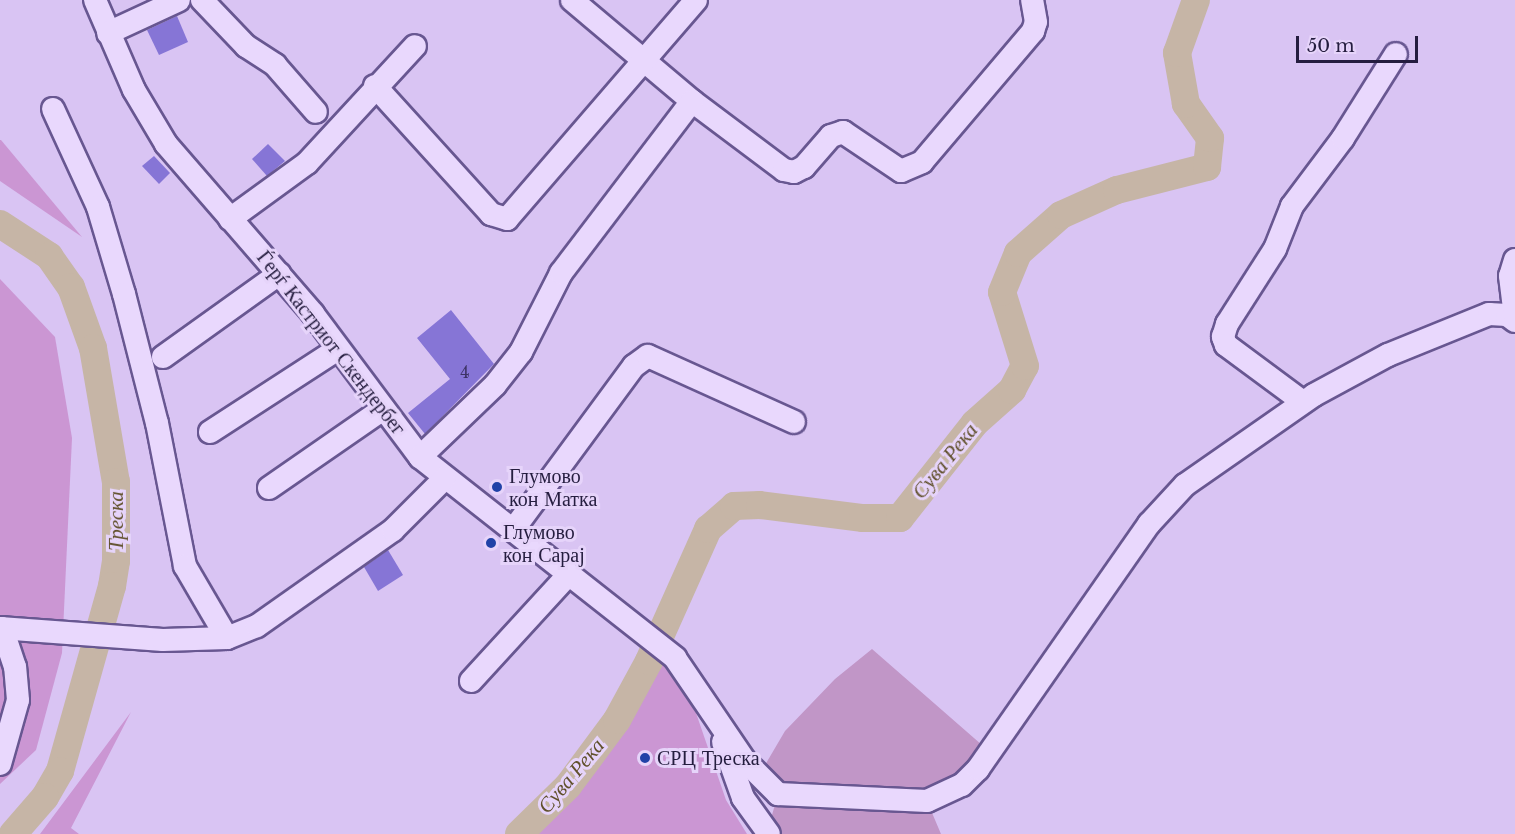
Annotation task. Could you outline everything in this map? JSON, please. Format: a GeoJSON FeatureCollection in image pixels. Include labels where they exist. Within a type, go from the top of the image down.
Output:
{"type":"FeatureCollection","features":[{"type":"Feature","properties":{"kind":"street","name":"Ѓерѓ Кастриот Скендербег"},"geometry":{"type":"LineString","coordinates":[[95,0],[134,90],[166,144],[279,274],[420,458],[444,479],[636,624],[675,658],[711,709]]}},
{"type":"Feature","properties":{"kind":"street"},"geometry":{"type":"LineString","coordinates":[[108,33],[179,0]]}},
{"type":"Feature","properties":{"kind":"street"},"geometry":{"type":"LineString","coordinates":[[202,0],[246,46],[275,65],[316,112]]}},
{"type":"Feature","properties":{"kind":"street"},"geometry":{"type":"LineString","coordinates":[[572,0],[692,101],[784,170],[800,170],[831,136],[843,132],[901,171],[922,162],[1033,31],[1036,22],[1032,0]]}},
{"type":"Feature","properties":{"kind":"street"},"geometry":{"type":"LineString","coordinates":[[375,86],[491,214],[507,219],[646,61],[696,0]]}},
{"type":"Feature","properties":{"kind":"street"},"geometry":{"type":"LineString","coordinates":[[230,219],[307,163],[375,86],[415,46]]}},
{"type":"Feature","properties":{"kind":"street"},"geometry":{"type":"LineString","coordinates":[[1304,402],[1226,345],[1223,337],[1227,324],[1275,249],[1292,206],[1343,138],[1396,54]]}},
{"type":"Feature","properties":{"kind":"street"},"geometry":{"type":"LineString","coordinates":[[420,458],[495,385],[521,352],[561,273],[692,101]]}},
{"type":"Feature","properties":{"kind":"street"},"geometry":{"type":"LineString","coordinates":[[53,109],[98,207],[124,294],[157,423],[185,566],[227,638]]}},
{"type":"Feature","properties":{"kind":"street"},"geometry":{"type":"LineString","coordinates":[[1515,260],[1510,276],[1515,314]]}},
{"type":"Feature","properties":{"kind":"street"},"geometry":{"type":"LineString","coordinates":[[163,357],[279,274]]}},
{"type":"Feature","properties":{"kind":"street"},"geometry":{"type":"LineString","coordinates":[[711,709],[758,777],[778,794],[927,801],[962,785],[978,769],[1149,524],[1185,485],[1304,402],[1388,355],[1468,320],[1489,314],[1507,315],[1515,321]]}},
{"type":"Feature","properties":{"kind":"street"},"geometry":{"type":"LineString","coordinates":[[210,432],[338,349]]}},
{"type":"Feature","properties":{"kind":"street"},"geometry":{"type":"LineString","coordinates":[[513,530],[634,366],[648,356],[794,422]]}},
{"type":"Feature","properties":{"kind":"street"},"geometry":{"type":"LineString","coordinates":[[269,488],[382,409]]}},
{"type":"Feature","properties":{"kind":"street"},"geometry":{"type":"LineString","coordinates":[[0,764],[18,700],[15,667],[1,628],[42,633],[164,640],[227,638],[256,626],[393,530],[444,479]]}},
{"type":"Feature","properties":{"kind":"street"},"geometry":{"type":"LineString","coordinates":[[471,681],[569,574]]}},
{"type":"Feature","properties":{"kind":"street"},"geometry":{"type":"LineString","coordinates":[[711,709],[743,798],[771,834]]}},
{"type":"Feature","properties":{"kind":"street"},"geometry":{"type":"LineString","coordinates":[[771,834],[772,815],[778,794]]}},
{"type":"Feature","properties":{"kind":"shaded area"},"geometry":{"type":"Polygon","coordinates":[[[1,140],[82,237],[0,181],[1,140]]]}},
{"type":"Feature","properties":{"kind":"shaded area"},"geometry":{"type":"Polygon","coordinates":[[[0,279],[55,337],[72,438],[62,653],[36,750],[0,784],[0,279]]]}},
{"type":"Feature","properties":{"kind":"shaded area"},"geometry":{"type":"Polygon","coordinates":[[[872,649],[990,752],[927,801],[941,834],[772,834],[772,815],[778,794],[758,777],[785,731],[835,679],[872,649]]]}},
{"type":"Feature","properties":{"kind":"shaded area","name":"СРЦ Треска"},"geometry":{"type":"Polygon","coordinates":[[[656,654],[696,713],[726,800],[747,834],[511,834],[531,819],[614,715],[656,654]]]}},
{"type":"Feature","properties":{"kind":"shaded area"},"geometry":{"type":"Polygon","coordinates":[[[131,712],[71,828],[79,834],[40,834],[131,712]]]}},
{"type":"Feature","properties":{"kind":"building"},"geometry":{"type":"Polygon","coordinates":[[[177,16],[188,42],[159,55],[147,30],[177,16]]]}},
{"type":"Feature","properties":{"kind":"building"},"geometry":{"type":"Polygon","coordinates":[[[268,144],[285,161],[267,176],[252,159],[268,144]]]}},
{"type":"Feature","properties":{"kind":"building"},"geometry":{"type":"Polygon","coordinates":[[[154,156],[170,173],[159,184],[142,166],[154,156]]]}},
{"type":"Feature","properties":{"kind":"building"},"geometry":{"type":"Polygon","coordinates":[[[451,310],[494,364],[425,434],[408,413],[450,379],[417,338],[451,310]]]}},
{"type":"Feature","properties":{"kind":"building"},"geometry":{"type":"Polygon","coordinates":[[[388,550],[403,575],[378,591],[364,567],[388,550]]]}},
{"type":"Feature","properties":{"kind":"waterway","name":"Сува Река"},"geometry":{"type":"LineString","coordinates":[[519,834],[568,786],[617,720],[649,661],[708,529],[734,506],[760,505],[863,518],[900,518],[975,423],[1012,390],[1025,366],[1002,292],[1018,253],[1061,215],[1117,190],[1207,167],[1210,138],[1186,104],[1177,53],[1196,0]]}},
{"type":"Feature","properties":{"kind":"waterway","name":"Треска"},"geometry":{"type":"LineString","coordinates":[[0,224],[49,256],[71,287],[93,348],[116,482],[116,561],[112,586],[60,771],[45,797],[13,834]]}},
{"type":"Feature","properties":{"kind":"place","name":"Глумово кон Матка"},"geometry":{"type":"Point","coordinates":[497,487]}},
{"type":"Feature","properties":{"kind":"place","name":"Глумово кон Сарај"},"geometry":{"type":"Point","coordinates":[491,543]}},
{"type":"Feature","properties":{"kind":"place","name":"СРЦ Треска"},"geometry":{"type":"Point","coordinates":[645,758]}}]}
